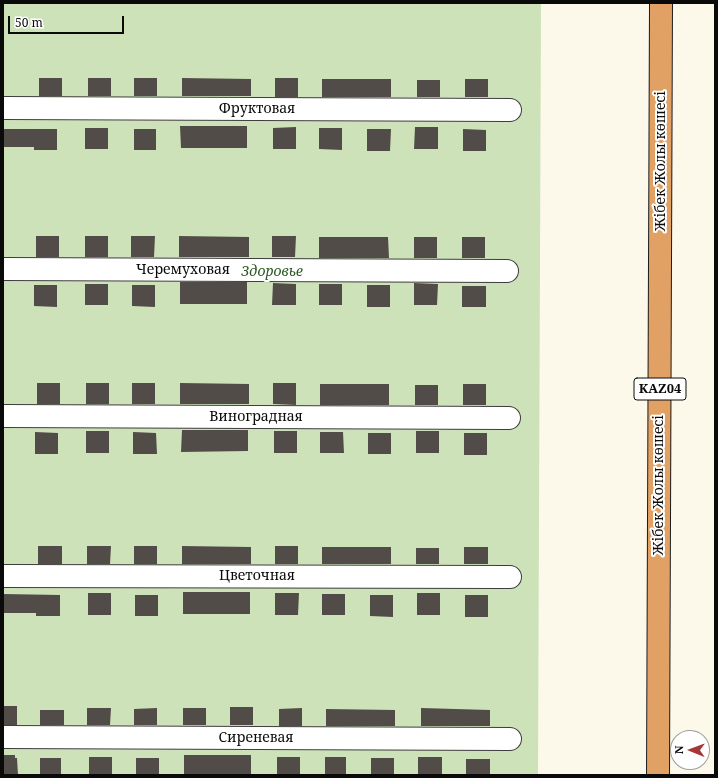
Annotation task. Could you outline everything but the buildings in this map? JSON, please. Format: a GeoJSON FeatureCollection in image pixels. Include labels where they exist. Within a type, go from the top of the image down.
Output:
{"type":"FeatureCollection","features":[{"type":"Feature","properties":{"kind":"highway","name":"Жібек Жолы көшесі"},"geometry":{"type":"LineString","coordinates":[[658,775],[661,3]]}},
{"type":"Feature","properties":{"kind":"street","name":"Фруктовая"},"geometry":{"type":"LineString","coordinates":[[3,108],[510,110]]}},
{"type":"Feature","properties":{"kind":"street","name":"Черемуховая"},"geometry":{"type":"LineString","coordinates":[[3,269],[507,271]]}},
{"type":"Feature","properties":{"kind":"street","name":"Виноградная"},"geometry":{"type":"LineString","coordinates":[[3,416],[509,418]]}},
{"type":"Feature","properties":{"kind":"street","name":"Цветочная"},"geometry":{"type":"LineString","coordinates":[[3,576],[510,577]]}},
{"type":"Feature","properties":{"kind":"street","name":"Сиреневая"},"geometry":{"type":"LineString","coordinates":[[3,738],[510,739]]}},
{"type":"Feature","properties":{"kind":"green space","name":"Здоровье"},"geometry":{"type":"Polygon","coordinates":[[[3,3],[541,3],[538,775],[3,775],[3,3]]]}}]}
